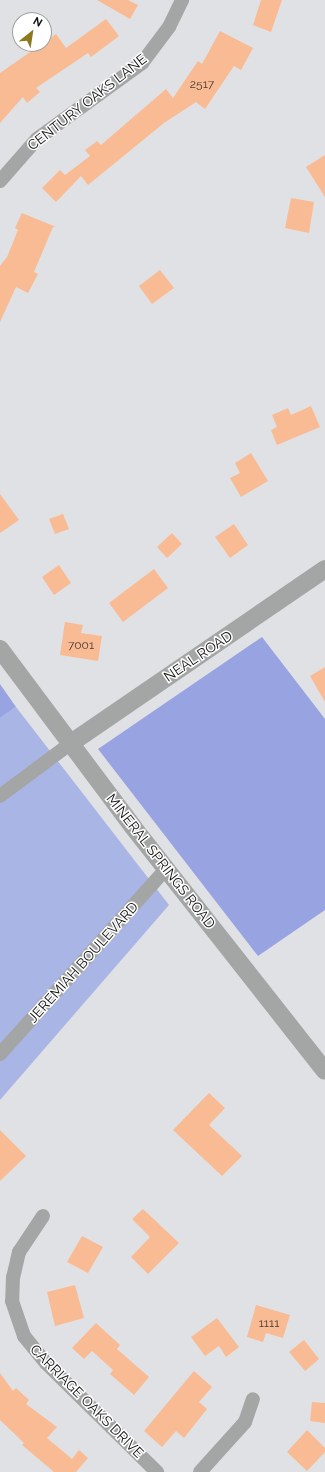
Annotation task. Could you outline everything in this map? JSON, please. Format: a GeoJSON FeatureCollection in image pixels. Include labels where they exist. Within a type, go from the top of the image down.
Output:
{"type":"FeatureCollection","features":[{"type":"Feature","properties":{"kind":"street","name":"CENTURY OAKS LANE"},"geometry":{"type":"LineString","coordinates":[[0,181],[37,139],[142,63],[169,28],[182,0]]}},
{"type":"Feature","properties":{"kind":"street","name":"NEAL ROAD"},"geometry":{"type":"LineString","coordinates":[[71,743],[325,569]]}},
{"type":"Feature","properties":{"kind":"street","name":"MINERAL SPRINGS ROAD"},"geometry":{"type":"LineString","coordinates":[[0,649],[166,869],[325,1071]]}},
{"type":"Feature","properties":{"kind":"street"},"geometry":{"type":"LineString","coordinates":[[0,796],[71,743]]}},
{"type":"Feature","properties":{"kind":"street","name":"JEREMIAH BOULEVARD"},"geometry":{"type":"LineString","coordinates":[[0,1054],[166,869]]}},
{"type":"Feature","properties":{"kind":"street","name":"CARRIAGE OAKS DRIVE"},"geometry":{"type":"LineString","coordinates":[[43,1216],[29,1233],[16,1265],[12,1301],[21,1330],[46,1363],[157,1472]]}},
{"type":"Feature","properties":{"kind":"street"},"geometry":{"type":"LineString","coordinates":[[200,1472],[245,1422],[253,1399]]}},
{"type":"Feature","properties":{"kind":"shaded area"},"geometry":{"type":"Polygon","coordinates":[[[262,637],[325,719],[325,910],[258,956],[98,749],[262,637]]]}},
{"type":"Feature","properties":{"kind":"shaded area"},"geometry":{"type":"Polygon","coordinates":[[[0,684],[16,707],[0,718],[0,684]]]}},
{"type":"Feature","properties":{"kind":"shaded area"},"geometry":{"type":"Polygon","coordinates":[[[16,707],[169,905],[0,1100],[0,718],[16,707]]]}},
{"type":"Feature","properties":{"kind":"building"},"geometry":{"type":"Polygon","coordinates":[[[97,0],[128,0],[138,5],[130,19],[97,0]]]}},
{"type":"Feature","properties":{"kind":"building"},"geometry":{"type":"Polygon","coordinates":[[[261,0],[282,0],[271,32],[253,25],[261,0]]]}},
{"type":"Feature","properties":{"kind":"building"},"geometry":{"type":"Polygon","coordinates":[[[106,19],[119,36],[91,57],[88,53],[36,88],[40,92],[27,103],[23,97],[0,123],[0,73],[30,52],[52,52],[52,37],[56,34],[66,48],[106,19]]]}},
{"type":"Feature","properties":{"kind":"building"},"geometry":{"type":"Polygon","coordinates":[[[220,31],[253,48],[241,70],[234,66],[205,109],[196,102],[164,123],[88,185],[81,176],[56,202],[42,188],[60,170],[65,175],[90,156],[85,150],[97,141],[101,145],[166,89],[173,98],[198,61],[202,64],[220,31]]]}},
{"type":"Feature","properties":{"kind":"building"},"geometry":{"type":"Polygon","coordinates":[[[325,155],[325,197],[306,167],[325,155]]]}},
{"type":"Feature","properties":{"kind":"building"},"geometry":{"type":"Polygon","coordinates":[[[291,198],[314,202],[309,233],[285,228],[291,198]]]}},
{"type":"Feature","properties":{"kind":"building"},"geometry":{"type":"Polygon","coordinates":[[[22,213],[56,227],[53,227],[34,272],[38,274],[28,293],[16,287],[0,322],[0,266],[7,257],[18,230],[15,228],[22,213]]]}},
{"type":"Feature","properties":{"kind":"building"},"geometry":{"type":"Polygon","coordinates":[[[160,270],[174,288],[152,304],[139,286],[160,270]]]}},
{"type":"Feature","properties":{"kind":"building"},"geometry":{"type":"Polygon","coordinates":[[[311,406],[320,427],[277,445],[271,430],[277,427],[272,415],[288,408],[291,415],[311,406]]]}},
{"type":"Feature","properties":{"kind":"building"},"geometry":{"type":"Polygon","coordinates":[[[251,453],[268,481],[241,497],[230,478],[240,473],[235,463],[251,453]]]}},
{"type":"Feature","properties":{"kind":"building"},"geometry":{"type":"Polygon","coordinates":[[[0,494],[19,520],[0,533],[0,494]]]}},
{"type":"Feature","properties":{"kind":"building"},"geometry":{"type":"Polygon","coordinates":[[[63,514],[69,529],[55,534],[49,519],[63,514]]]}},
{"type":"Feature","properties":{"kind":"building"},"geometry":{"type":"Polygon","coordinates":[[[234,524],[248,545],[230,558],[215,537],[234,524]]]}},
{"type":"Feature","properties":{"kind":"building"},"geometry":{"type":"Polygon","coordinates":[[[172,533],[182,544],[167,558],[157,547],[172,533]]]}},
{"type":"Feature","properties":{"kind":"building"},"geometry":{"type":"Polygon","coordinates":[[[59,565],[71,583],[54,595],[42,577],[59,565]]]}},
{"type":"Feature","properties":{"kind":"building"},"geometry":{"type":"Polygon","coordinates":[[[154,569],[168,588],[123,622],[109,603],[154,569]]]}},
{"type":"Feature","properties":{"kind":"building"},"geometry":{"type":"Polygon","coordinates":[[[65,622],[83,625],[81,633],[102,636],[98,661],[60,655],[65,622]]]}},
{"type":"Feature","properties":{"kind":"building"},"geometry":{"type":"Polygon","coordinates":[[[325,667],[325,702],[310,676],[325,667]]]}},
{"type":"Feature","properties":{"kind":"building"},"geometry":{"type":"Polygon","coordinates":[[[209,1093],[225,1108],[209,1125],[242,1156],[222,1176],[173,1130],[209,1093]]]}},
{"type":"Feature","properties":{"kind":"building"},"geometry":{"type":"Polygon","coordinates":[[[0,1130],[26,1156],[0,1181],[0,1130]]]}},
{"type":"Feature","properties":{"kind":"building"},"geometry":{"type":"Polygon","coordinates":[[[143,1209],[179,1243],[148,1274],[131,1257],[150,1237],[132,1219],[143,1209]]]}},
{"type":"Feature","properties":{"kind":"building"},"geometry":{"type":"Polygon","coordinates":[[[82,1236],[103,1247],[88,1273],[67,1262],[82,1236]]]}},
{"type":"Feature","properties":{"kind":"building"},"geometry":{"type":"Polygon","coordinates":[[[75,1285],[84,1318],[55,1326],[47,1292],[75,1285]]]}},
{"type":"Feature","properties":{"kind":"building"},"geometry":{"type":"Polygon","coordinates":[[[256,1305],[290,1315],[283,1338],[266,1333],[263,1342],[247,1337],[256,1305]]]}},
{"type":"Feature","properties":{"kind":"building"},"geometry":{"type":"Polygon","coordinates":[[[217,1318],[239,1347],[226,1357],[219,1346],[205,1356],[191,1337],[217,1318]]]}},
{"type":"Feature","properties":{"kind":"building"},"geometry":{"type":"Polygon","coordinates":[[[96,1323],[120,1345],[117,1349],[149,1377],[134,1395],[110,1374],[113,1370],[92,1351],[84,1359],[72,1348],[96,1323]]]}},
{"type":"Feature","properties":{"kind":"building"},"geometry":{"type":"Polygon","coordinates":[[[304,1340],[319,1359],[305,1371],[289,1352],[304,1340]]]}},
{"type":"Feature","properties":{"kind":"building"},"geometry":{"type":"Polygon","coordinates":[[[194,1371],[212,1387],[199,1402],[207,1409],[184,1438],[176,1431],[162,1447],[144,1431],[194,1371]]]}},
{"type":"Feature","properties":{"kind":"building"},"geometry":{"type":"Polygon","coordinates":[[[0,1373],[13,1391],[16,1388],[29,1400],[26,1404],[57,1427],[47,1438],[72,1459],[79,1450],[88,1458],[76,1472],[54,1472],[22,1445],[24,1443],[0,1420],[0,1373]]]}},
{"type":"Feature","properties":{"kind":"building"},"geometry":{"type":"Polygon","coordinates":[[[312,1402],[325,1403],[325,1423],[310,1421],[312,1402]]]}},
{"type":"Feature","properties":{"kind":"building"},"geometry":{"type":"Polygon","coordinates":[[[307,1430],[325,1448],[325,1452],[307,1471],[287,1452],[307,1430]]]}}]}
